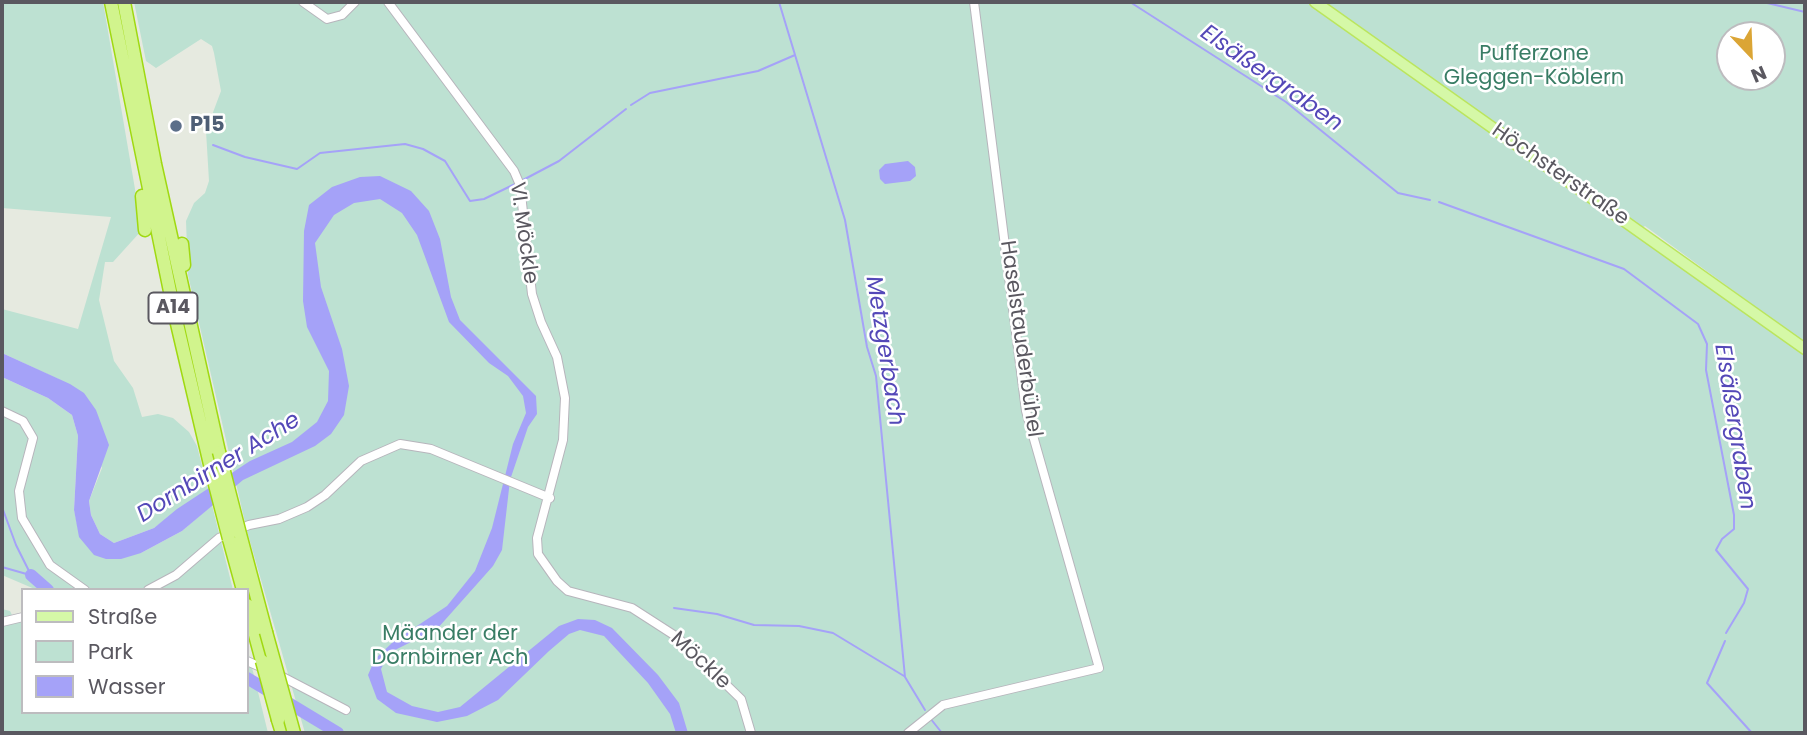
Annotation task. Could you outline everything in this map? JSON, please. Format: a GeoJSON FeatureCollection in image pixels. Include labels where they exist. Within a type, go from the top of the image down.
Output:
{"type":"FeatureCollection","features":[{"type":"Feature","properties":{"kind":"highway","name":"A14"},"geometry":{"type":"LineString","coordinates":[[111,2],[141,158],[211,456],[248,588]]}},
{"type":"Feature","properties":{"kind":"highway","name":"A14"},"geometry":{"type":"LineString","coordinates":[[125,8],[187,308],[211,456],[207,470],[212,473],[234,536],[243,588]]}},
{"type":"Feature","properties":{"kind":"highway"},"geometry":{"type":"LineString","coordinates":[[125,8],[144,62]]}},
{"type":"Feature","properties":{"kind":"highway"},"geometry":{"type":"LineString","coordinates":[[141,158],[138,168],[145,230]]}},
{"type":"Feature","properties":{"kind":"highway"},"geometry":{"type":"LineString","coordinates":[[182,244],[187,308]]}},
{"type":"Feature","properties":{"kind":"highway"},"geometry":{"type":"LineString","coordinates":[[190,429],[211,456]]}},
{"type":"Feature","properties":{"kind":"highway","name":"A14"},"geometry":{"type":"LineString","coordinates":[[248,589],[282,733]]}},
{"type":"Feature","properties":{"kind":"highway","name":"A14"},"geometry":{"type":"LineString","coordinates":[[248,607],[294,733]]}},
{"type":"Feature","properties":{"kind":"main road","name":"Höchsterstraße"},"geometry":{"type":"LineString","coordinates":[[1315,2],[1805,349]]}},
{"type":"Feature","properties":{"kind":"street"},"geometry":{"type":"LineString","coordinates":[[303,2],[327,19],[342,15],[355,2]]}},
{"type":"Feature","properties":{"kind":"street","name":"VI. Möckle"},"geometry":{"type":"LineString","coordinates":[[388,2],[514,170],[520,185],[532,294],[557,357],[565,398],[563,440],[550,498]]}},
{"type":"Feature","properties":{"kind":"street","name":"Haselstauderbühel"},"geometry":{"type":"LineString","coordinates":[[908,733],[930,712],[950,702],[1099,668],[1026,411],[974,2]]}},
{"type":"Feature","properties":{"kind":"street"},"geometry":{"type":"LineString","coordinates":[[2,411],[23,421],[33,438],[19,491],[22,518],[50,565],[82,588]]}},
{"type":"Feature","properties":{"kind":"street"},"geometry":{"type":"LineString","coordinates":[[152,588],[176,575],[219,538],[307,507],[325,495],[361,461],[388,447],[409,443],[420,445],[537,495],[550,498]]}},
{"type":"Feature","properties":{"kind":"street","name":"Möckle"},"geometry":{"type":"LineString","coordinates":[[550,498],[536,548],[541,561],[557,581],[574,593],[632,608],[677,637],[741,699],[751,733]]}},
{"type":"Feature","properties":{"kind":"street"},"geometry":{"type":"LineString","coordinates":[[2,622],[21,617]]}},
{"type":"Feature","properties":{"kind":"street"},"geometry":{"type":"LineString","coordinates":[[248,662],[345,710]]}},
{"type":"Feature","properties":{"kind":"green space"},"geometry":{"type":"Polygon","coordinates":[[[2,2],[103,2],[142,230],[113,262],[105,262],[99,300],[114,361],[133,388],[142,417],[158,414],[173,418],[189,432],[197,446],[208,489],[154,528],[114,543],[100,534],[91,515],[89,501],[102,468],[58,379],[2,353],[2,309],[78,329],[111,217],[2,208],[2,2]]]}},
{"type":"Feature","properties":{"kind":"green space","name":"Mäander der Dornbirner Ach"},"geometry":{"type":"Polygon","coordinates":[[[134,2],[1310,2],[1805,353],[1805,733],[305,733],[247,531],[188,275],[186,221],[194,203],[205,193],[209,181],[206,131],[221,91],[214,53],[212,46],[201,39],[156,68],[146,61],[134,2]]]}},
{"type":"Feature","properties":{"kind":"green space","name":"Pufferzone Gleggen-Köblern"},"geometry":{"type":"Polygon","coordinates":[[[1321,2],[1805,2],[1805,343],[1645,226],[1642,228],[1321,2]]]}},
{"type":"Feature","properties":{"kind":"green space"},"geometry":{"type":"Polygon","coordinates":[[[2,377],[48,398],[72,415],[78,436],[74,510],[80,537],[141,553],[182,531],[212,505],[233,588],[32,588],[2,575],[2,377]]]}},
{"type":"Feature","properties":{"kind":"green space"},"geometry":{"type":"Polygon","coordinates":[[[2,609],[10,611],[13,617],[21,615],[21,714],[248,714],[248,651],[268,733],[2,733],[2,609]]]}},
{"type":"Feature","properties":{"kind":"water"},"geometry":{"type":"Polygon","coordinates":[[[908,161],[915,167],[916,176],[910,181],[885,184],[880,179],[879,170],[885,164],[908,161]]]}},
{"type":"Feature","properties":{"kind":"water"},"geometry":{"type":"Polygon","coordinates":[[[380,176],[411,191],[429,211],[440,239],[451,297],[460,320],[536,396],[537,414],[528,427],[510,480],[502,550],[493,566],[437,629],[389,653],[381,669],[387,692],[412,706],[438,712],[460,707],[559,626],[578,619],[595,620],[612,628],[658,675],[679,703],[688,733],[676,733],[670,714],[648,683],[604,636],[580,630],[569,634],[549,651],[498,700],[467,716],[437,722],[396,713],[377,699],[368,675],[375,659],[393,642],[447,606],[475,571],[492,528],[513,444],[526,413],[523,396],[508,376],[489,363],[449,322],[417,235],[402,213],[380,199],[354,203],[334,215],[315,243],[321,287],[342,349],[349,386],[344,415],[331,434],[315,446],[243,480],[182,531],[141,553],[121,559],[106,559],[94,555],[79,537],[74,510],[78,436],[72,415],[48,398],[2,377],[2,353],[70,384],[84,393],[96,410],[109,445],[89,501],[91,515],[100,534],[114,543],[154,528],[177,509],[250,461],[292,442],[317,422],[328,401],[329,371],[307,327],[303,301],[304,231],[309,205],[332,187],[360,177],[380,176]]]}},
{"type":"Feature","properties":{"kind":"waterway","name":"Metzgerbach"},"geometry":{"type":"LineString","coordinates":[[779,2],[845,220],[867,347],[876,376],[905,677],[925,710]]}},
{"type":"Feature","properties":{"kind":"waterway","name":"Elsäßergraben"},"geometry":{"type":"LineString","coordinates":[[1130,2],[1286,102],[1398,193],[1430,200]]}},
{"type":"Feature","properties":{"kind":"waterway"},"geometry":{"type":"LineString","coordinates":[[1763,2],[1805,12]]}},
{"type":"Feature","properties":{"kind":"waterway"},"geometry":{"type":"LineString","coordinates":[[631,105],[650,93],[758,71],[795,55]]}},
{"type":"Feature","properties":{"kind":"waterway"},"geometry":{"type":"LineString","coordinates":[[523,180],[559,161],[626,109]]}},
{"type":"Feature","properties":{"kind":"waterway"},"geometry":{"type":"LineString","coordinates":[[213,145],[245,157],[297,169],[320,153],[405,144],[423,149],[445,161],[470,201],[484,199],[515,184]]}},
{"type":"Feature","properties":{"kind":"waterway","name":"Elsäßergraben"},"geometry":{"type":"LineString","coordinates":[[1439,202],[1624,269],[1698,324],[1707,344],[1706,370],[1734,515],[1734,529],[1722,539],[1716,550],[1748,589],[1744,603],[1726,633]]}},
{"type":"Feature","properties":{"kind":"waterway"},"geometry":{"type":"LineString","coordinates":[[2,507],[31,575]]}},
{"type":"Feature","properties":{"kind":"waterway"},"geometry":{"type":"LineString","coordinates":[[2,567],[30,575]]}},
{"type":"Feature","properties":{"kind":"waterway"},"geometry":{"type":"LineString","coordinates":[[31,575],[46,588]]}},
{"type":"Feature","properties":{"kind":"waterway"},"geometry":{"type":"LineString","coordinates":[[674,608],[717,614],[754,625],[799,626],[833,633],[904,676]]}},
{"type":"Feature","properties":{"kind":"waterway","name":"Elsäßergraben"},"geometry":{"type":"LineString","coordinates":[[1725,641],[1707,683],[1752,733]]}},
{"type":"Feature","properties":{"kind":"waterway"},"geometry":{"type":"LineString","coordinates":[[248,679],[338,733]]}},
{"type":"Feature","properties":{"kind":"waterway","name":"Metzgerbach"},"geometry":{"type":"LineString","coordinates":[[930,718],[942,733]]}},
{"type":"Feature","properties":{"kind":"place","name":"P15"},"geometry":{"type":"Point","coordinates":[176,126]}},
{"type":"Feature","properties":{"kind":"water label","name":"Dornbirner Ache"},"geometry":{"type":"Point","coordinates":[219,468]}}]}
